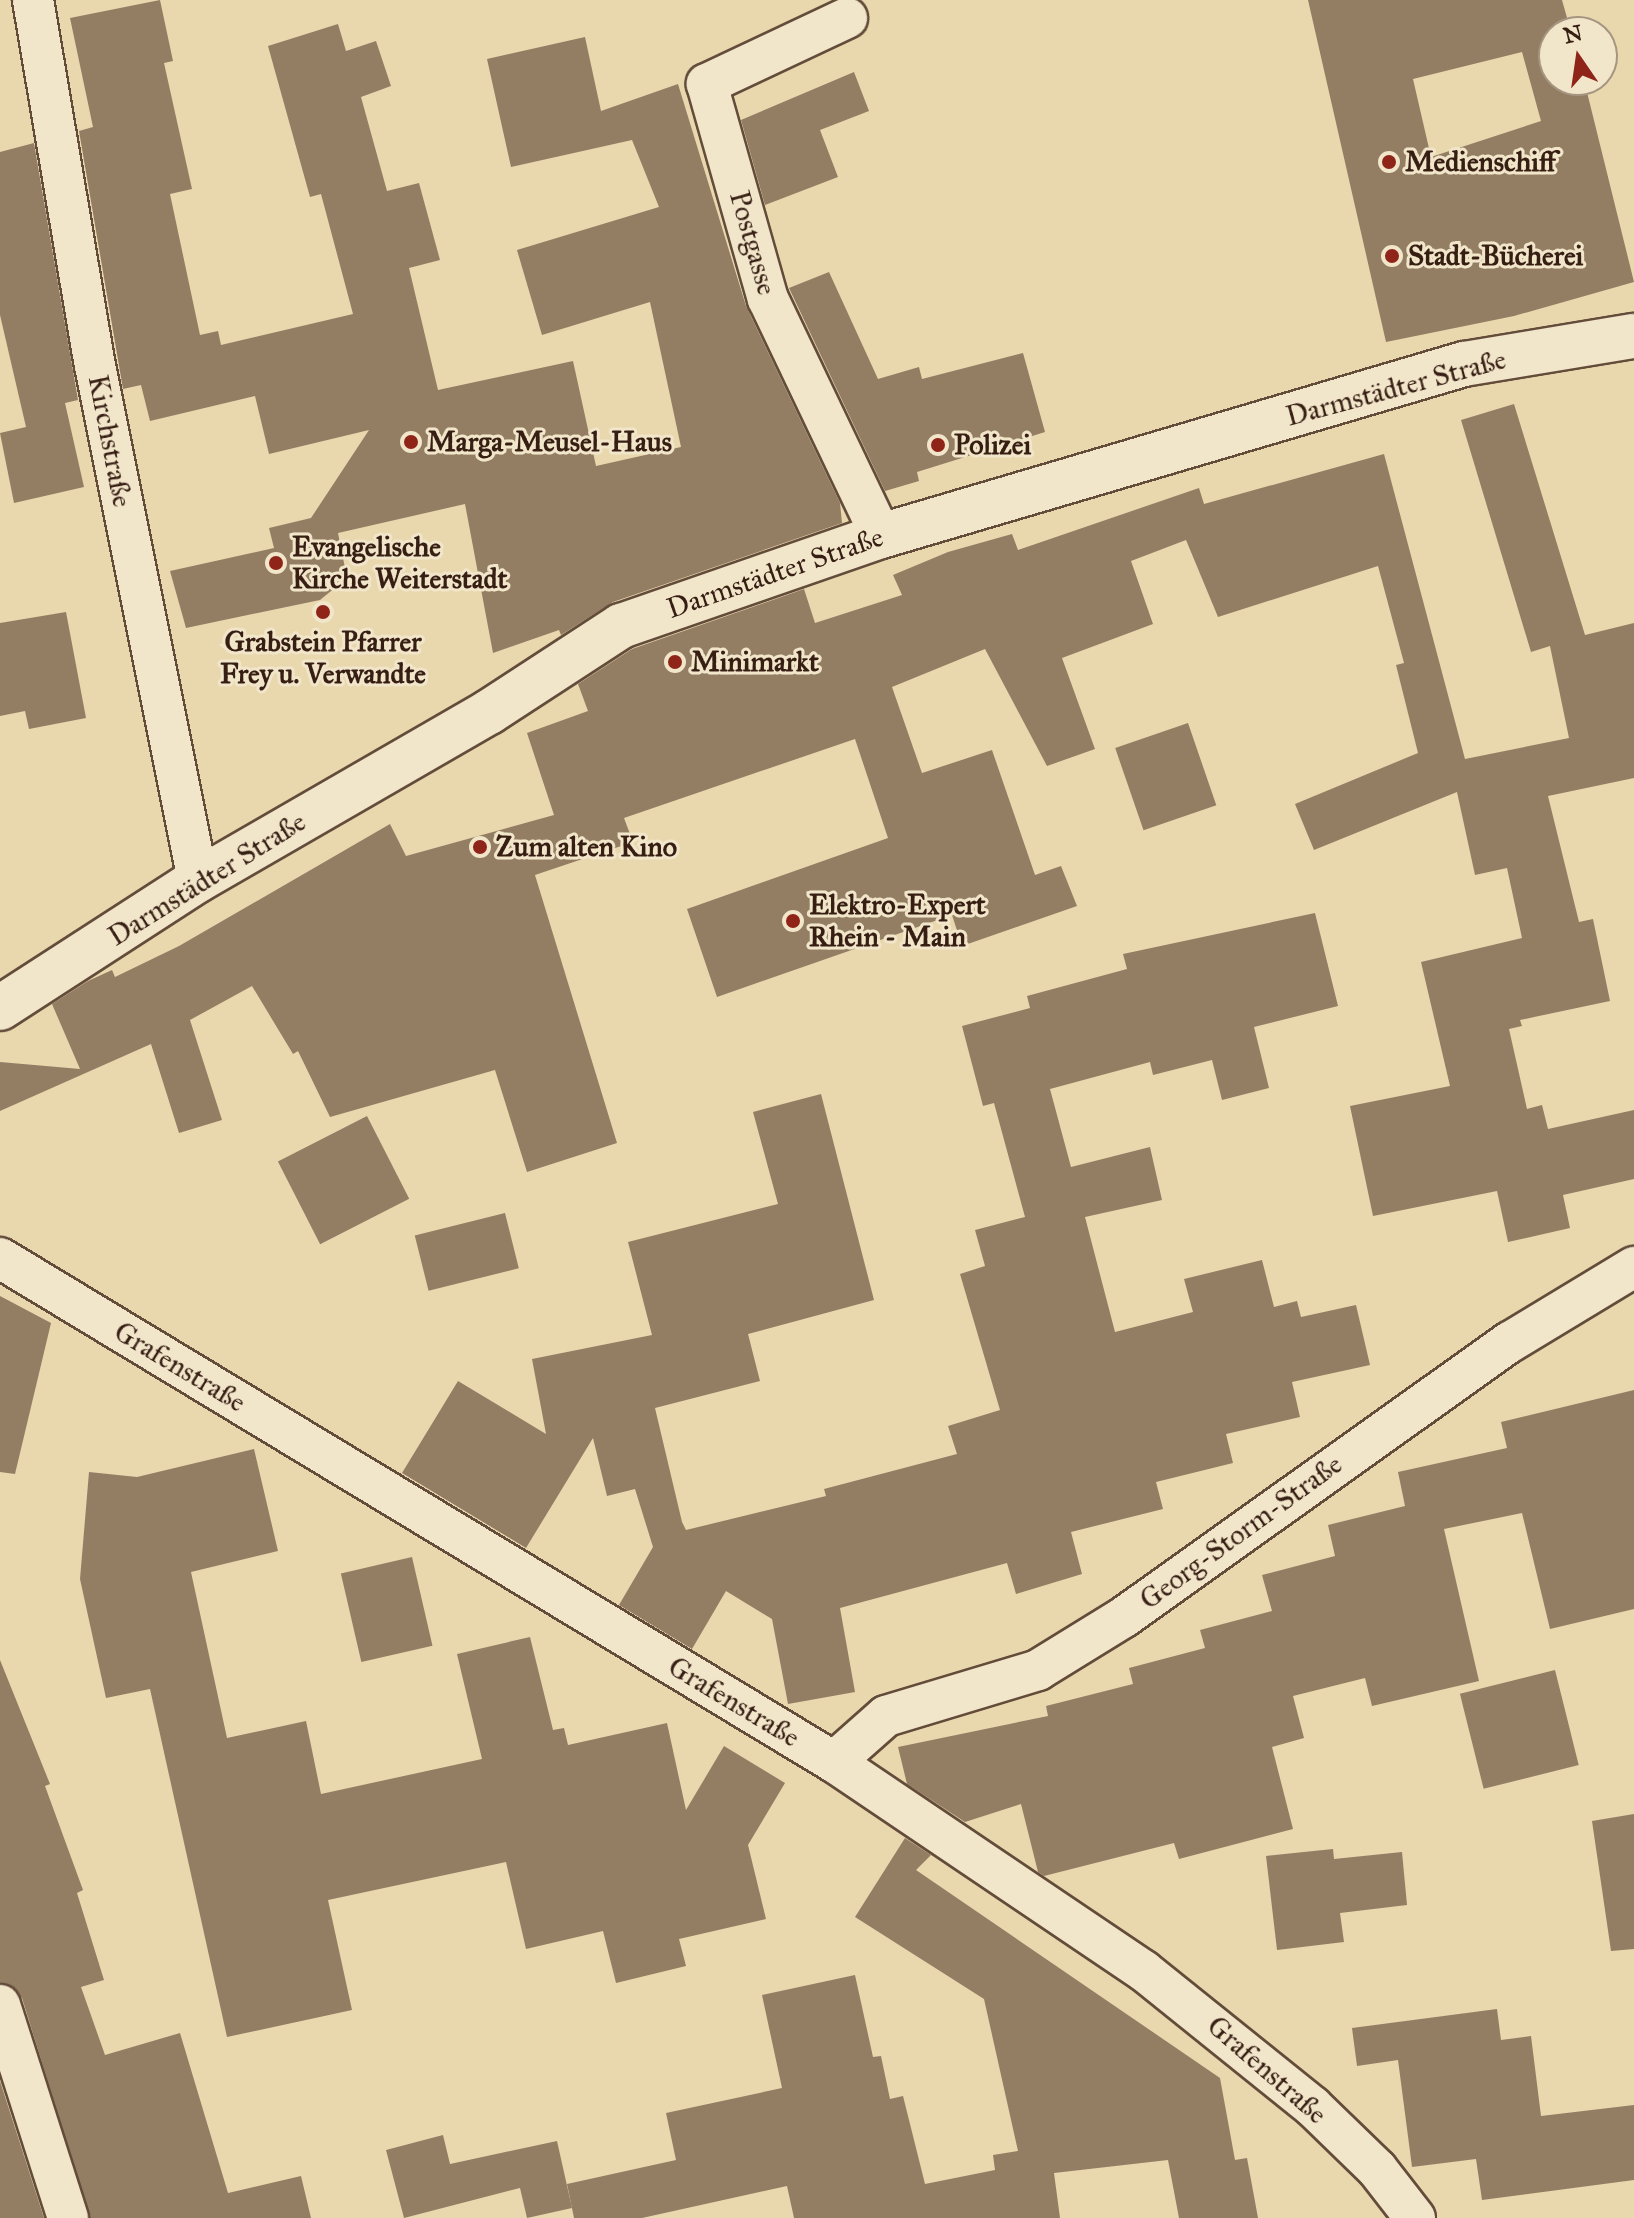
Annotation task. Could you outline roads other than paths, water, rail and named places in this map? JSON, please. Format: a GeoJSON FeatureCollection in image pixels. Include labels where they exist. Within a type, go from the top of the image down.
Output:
{"type":"FeatureCollection","features":[{"type":"Feature","properties":{"kind":"street","name":"Kirchstraße"},"geometry":{"type":"LineString","coordinates":[[33,0],[95,365],[198,880]]}},
{"type":"Feature","properties":{"kind":"street","name":"Postgasse"},"geometry":{"type":"LineString","coordinates":[[847,18],[707,84],[768,299],[881,536]]}},
{"type":"Feature","properties":{"kind":"street","name":"Darmstädter Straße"},"geometry":{"type":"LineString","coordinates":[[0,1008],[198,880],[489,712],[621,626],[881,536],[1464,364],[1634,336]]}},
{"type":"Feature","properties":{"kind":"street","name":"Grafenstraße"},"geometry":{"type":"LineString","coordinates":[[0,1258],[834,1762],[1235,2039],[1377,2169],[1415,2218]]}},
{"type":"Feature","properties":{"kind":"street","name":"Georg-Storm-Straße"},"geometry":{"type":"LineString","coordinates":[[834,1762],[886,1716],[1038,1670],[1124,1617],[1497,1351],[1634,1267]]}},
{"type":"Feature","properties":{"kind":"street"},"geometry":{"type":"LineString","coordinates":[[0,2005],[68,2218]]}},
{"type":"Feature","properties":{"kind":"place","name":"Medienschiff"},"geometry":{"type":"Point","coordinates":[1389,162]}},
{"type":"Feature","properties":{"kind":"place","name":"Stadt-Bücherei"},"geometry":{"type":"Point","coordinates":[1392,256]}},
{"type":"Feature","properties":{"kind":"place","name":"Marga-Meusel-Haus"},"geometry":{"type":"Point","coordinates":[411,442]}},
{"type":"Feature","properties":{"kind":"place","name":"Polizei"},"geometry":{"type":"Point","coordinates":[938,445]}},
{"type":"Feature","properties":{"kind":"place","name":"Evangelische Kirche Weiterstadt"},"geometry":{"type":"Point","coordinates":[276,563]}},
{"type":"Feature","properties":{"kind":"place","name":"Grabstein Pfarrer Frey u. Verwandte"},"geometry":{"type":"Point","coordinates":[323,612]}},
{"type":"Feature","properties":{"kind":"place","name":"Minimarkt"},"geometry":{"type":"Point","coordinates":[675,662]}},
{"type":"Feature","properties":{"kind":"place","name":"Zum alten Kino"},"geometry":{"type":"Point","coordinates":[480,847]}},
{"type":"Feature","properties":{"kind":"place","name":"Elektro-Expert Rhein - Main"},"geometry":{"type":"Point","coordinates":[793,921]}}]}
